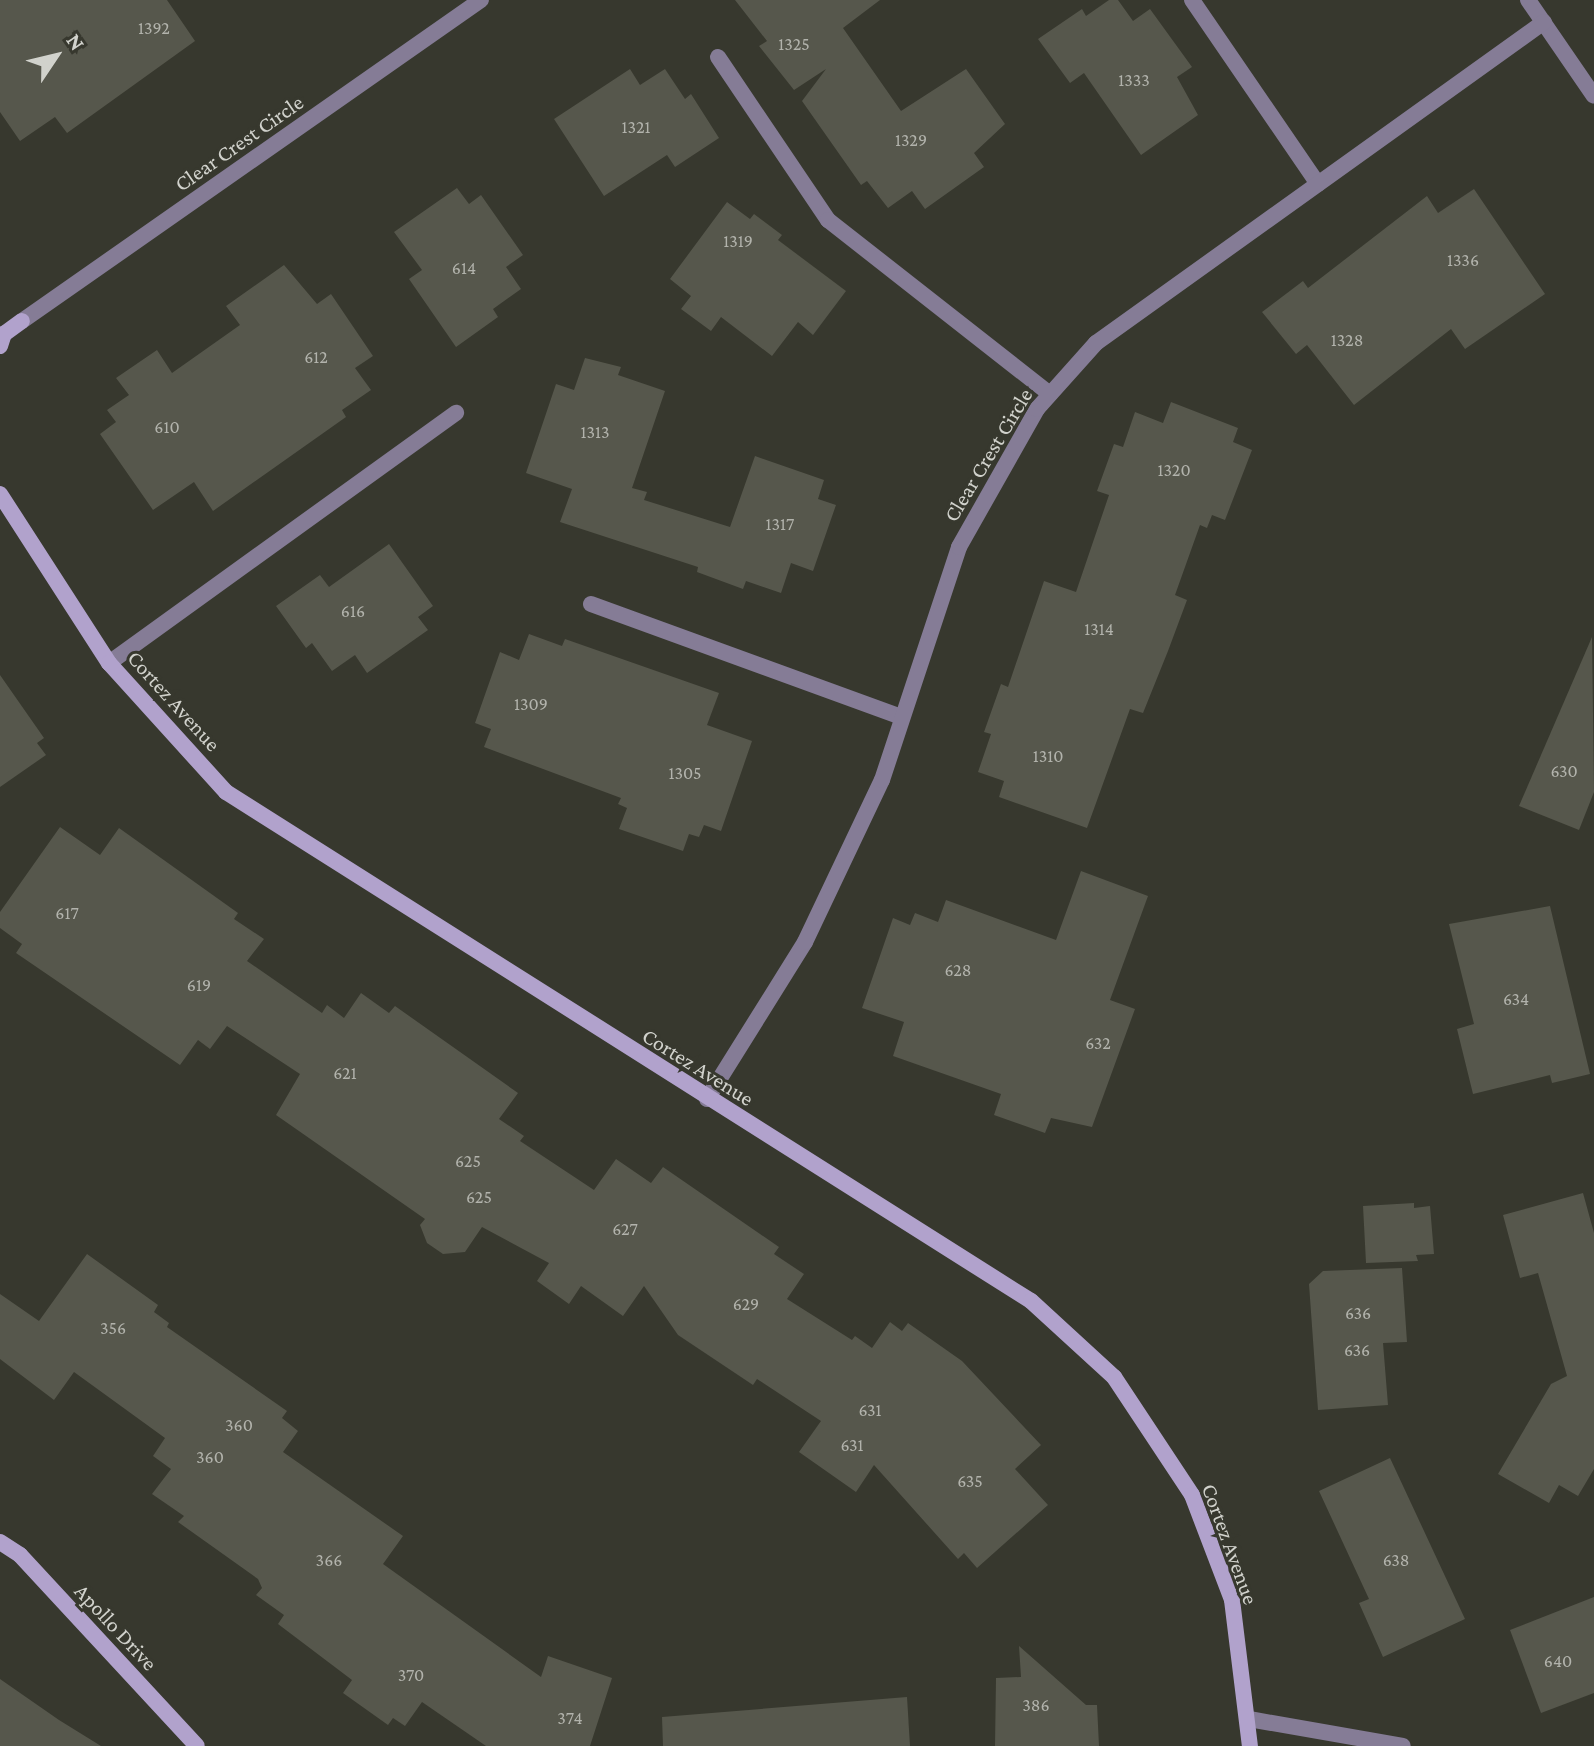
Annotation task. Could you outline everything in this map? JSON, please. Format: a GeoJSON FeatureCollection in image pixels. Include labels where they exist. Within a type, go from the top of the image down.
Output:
{"type":"FeatureCollection","features":[{"type":"Feature","properties":{"kind":"street","name":"Clear Crest Circle"},"geometry":{"type":"LineString","coordinates":[[0,346],[4,334],[22,321],[481,0]]}},
{"type":"Feature","properties":{"kind":"street"},"geometry":{"type":"LineString","coordinates":[[1192,0],[1318,184]]}},
{"type":"Feature","properties":{"kind":"street"},"geometry":{"type":"LineString","coordinates":[[1528,0],[1594,96]]}},
{"type":"Feature","properties":{"kind":"street","name":"Clear Crest Circle"},"geometry":{"type":"LineString","coordinates":[[707,1099],[805,942],[882,780],[959,547],[1050,394],[1096,343],[1544,22]]}},
{"type":"Feature","properties":{"kind":"street"},"geometry":{"type":"LineString","coordinates":[[718,57],[828,220],[1050,394]]}},
{"type":"Feature","properties":{"kind":"street"},"geometry":{"type":"LineString","coordinates":[[109,663],[456,413]]}},
{"type":"Feature","properties":{"kind":"street","name":"Cortez Avenue"},"geometry":{"type":"LineString","coordinates":[[0,494],[109,663],[226,792],[707,1099],[1031,1301],[1114,1377],[1192,1495],[1232,1600],[1250,1746]]}},
{"type":"Feature","properties":{"kind":"street"},"geometry":{"type":"LineString","coordinates":[[591,604],[902,717]]}},
{"type":"Feature","properties":{"kind":"street","name":"Apollo Drive"},"geometry":{"type":"LineString","coordinates":[[0,1542],[20,1555],[197,1746]]}},
{"type":"Feature","properties":{"kind":"street"},"geometry":{"type":"LineString","coordinates":[[1249,1719],[1403,1746]]}},
{"type":"Feature","properties":{"kind":"building"},"geometry":{"type":"Polygon","coordinates":[[[0,0],[167,0],[195,41],[67,133],[55,117],[20,141],[0,112],[0,0]]]}},
{"type":"Feature","properties":{"kind":"building"},"geometry":{"type":"Polygon","coordinates":[[[735,0],[880,0],[843,28],[901,111],[966,69],[1005,124],[974,153],[984,167],[925,209],[912,191],[888,208],[867,181],[861,185],[802,101],[826,69],[794,90],[759,46],[767,41],[735,0]]]}},
{"type":"Feature","properties":{"kind":"building"},"geometry":{"type":"Polygon","coordinates":[[[1109,0],[1118,0],[1133,21],[1150,9],[1192,67],[1177,77],[1198,115],[1141,155],[1084,73],[1070,83],[1038,39],[1082,9],[1086,16],[1109,0]]]}},
{"type":"Feature","properties":{"kind":"building"},"geometry":{"type":"Polygon","coordinates":[[[630,69],[640,85],[665,69],[685,99],[691,94],[719,138],[675,167],[667,155],[604,196],[554,119],[630,69]]]}},
{"type":"Feature","properties":{"kind":"building"},"geometry":{"type":"Polygon","coordinates":[[[457,188],[469,204],[481,195],[523,255],[506,267],[521,289],[493,309],[498,317],[456,347],[409,279],[422,270],[394,232],[457,188]]]}},
{"type":"Feature","properties":{"kind":"building"},"geometry":{"type":"Polygon","coordinates":[[[1474,189],[1545,294],[1465,349],[1451,329],[1354,405],[1307,345],[1296,354],[1262,312],[1303,281],[1308,288],[1427,196],[1438,213],[1474,189]]]}},
{"type":"Feature","properties":{"kind":"building"},"geometry":{"type":"Polygon","coordinates":[[[727,202],[750,219],[754,214],[782,235],[778,240],[846,291],[813,335],[798,322],[772,356],[721,317],[711,331],[681,309],[691,296],[670,279],[727,202]]]}},
{"type":"Feature","properties":{"kind":"building"},"geometry":{"type":"Polygon","coordinates":[[[284,265],[317,304],[331,294],[373,356],[355,368],[371,390],[342,410],[346,417],[213,511],[194,482],[153,510],[100,434],[116,422],[107,410],[129,395],[116,378],[157,350],[172,373],[240,325],[226,306],[284,265]]]}},
{"type":"Feature","properties":{"kind":"building"},"geometry":{"type":"Polygon","coordinates":[[[585,358],[621,367],[618,375],[665,391],[632,488],[647,492],[644,500],[730,527],[755,456],[824,480],[818,499],[836,505],[813,571],[791,563],[781,593],[746,581],[743,589],[697,572],[698,567],[560,522],[572,489],[526,473],[556,384],[574,390],[585,358]]]}},
{"type":"Feature","properties":{"kind":"building"},"geometry":{"type":"Polygon","coordinates":[[[1171,402],[1238,428],[1233,442],[1252,450],[1225,520],[1212,515],[1207,528],[1200,525],[1175,595],[1187,600],[1168,651],[1143,713],[1130,709],[1087,828],[999,797],[1004,781],[978,772],[991,734],[984,732],[1001,684],[1008,687],[1044,581],[1076,592],[1109,495],[1097,491],[1114,444],[1123,447],[1135,412],[1163,423],[1171,402]]]}},
{"type":"Feature","properties":{"kind":"building"},"geometry":{"type":"Polygon","coordinates":[[[389,544],[433,606],[418,617],[428,630],[367,673],[355,655],[332,671],[312,643],[306,648],[276,606],[320,575],[329,587],[389,544]]]}},
{"type":"Feature","properties":{"kind":"building"},"geometry":{"type":"Polygon","coordinates":[[[529,634],[562,646],[565,639],[719,693],[707,725],[752,741],[721,831],[704,825],[699,837],[689,834],[683,851],[619,829],[627,808],[618,804],[621,798],[484,747],[491,729],[475,723],[500,652],[519,660],[529,634]]]}},
{"type":"Feature","properties":{"kind":"building"},"geometry":{"type":"Polygon","coordinates":[[[1592,637],[1594,792],[1579,830],[1519,806],[1592,637]]]}},
{"type":"Feature","properties":{"kind":"building"},"geometry":{"type":"Polygon","coordinates":[[[0,675],[44,738],[37,743],[46,755],[0,787],[0,675]]]}},
{"type":"Feature","properties":{"kind":"building"},"geometry":{"type":"Polygon","coordinates":[[[60,827],[100,855],[119,828],[238,913],[234,919],[264,939],[247,961],[322,1013],[327,1005],[344,1018],[361,993],[389,1013],[395,1006],[518,1093],[499,1119],[524,1136],[520,1141],[594,1190],[616,1159],[651,1183],[663,1167],[779,1247],[774,1254],[804,1274],[787,1299],[852,1340],[855,1336],[872,1348],[890,1322],[902,1331],[908,1323],[962,1361],[1041,1445],[1015,1469],[1048,1505],[977,1568],[964,1553],[958,1559],[874,1465],[856,1492],[799,1452],[821,1421],[757,1379],[753,1385],[678,1335],[644,1286],[623,1316],[581,1286],[569,1304],[537,1281],[549,1263],[482,1227],[465,1252],[443,1254],[427,1243],[420,1225],[425,1219],[276,1115],[300,1074],[227,1026],[210,1049],[198,1040],[180,1065],[16,953],[22,944],[0,928],[0,912],[60,827]]]}},
{"type":"Feature","properties":{"kind":"building"},"geometry":{"type":"Polygon","coordinates":[[[1081,871],[1148,896],[1110,1000],[1135,1009],[1092,1127],[1051,1118],[1045,1133],[994,1115],[1001,1094],[893,1056],[904,1022],[862,1008],[893,918],[910,925],[915,913],[938,922],[946,900],[1056,940],[1081,871]]]}},
{"type":"Feature","properties":{"kind":"building"},"geometry":{"type":"Polygon","coordinates":[[[1550,906],[1590,1074],[1552,1083],[1550,1075],[1473,1094],[1457,1029],[1474,1024],[1449,924],[1550,906]]]}},
{"type":"Feature","properties":{"kind":"building"},"geometry":{"type":"Polygon","coordinates":[[[1583,1193],[1594,1233],[1594,1469],[1578,1496],[1559,1485],[1549,1503],[1498,1474],[1551,1384],[1567,1376],[1538,1273],[1520,1278],[1503,1215],[1583,1193]]]}},
{"type":"Feature","properties":{"kind":"building"},"geometry":{"type":"Polygon","coordinates":[[[1414,1203],[1414,1208],[1430,1206],[1434,1254],[1416,1255],[1418,1261],[1366,1263],[1363,1206],[1414,1203]]]}},
{"type":"Feature","properties":{"kind":"building"},"geometry":{"type":"Polygon","coordinates":[[[87,1254],[158,1305],[154,1312],[169,1323],[167,1327],[287,1411],[282,1418],[298,1431],[283,1452],[403,1536],[383,1564],[541,1677],[548,1656],[612,1678],[590,1746],[486,1746],[422,1702],[405,1726],[393,1718],[388,1725],[343,1693],[352,1680],[278,1624],[284,1615],[256,1595],[262,1588],[258,1579],[178,1522],[184,1516],[152,1494],[171,1469],[153,1456],[165,1438],[74,1372],[54,1400],[0,1359],[0,1294],[39,1321],[87,1254]]]}},
{"type":"Feature","properties":{"kind":"building"},"geometry":{"type":"Polygon","coordinates":[[[1402,1268],[1407,1342],[1383,1343],[1388,1405],[1318,1410],[1309,1284],[1323,1271],[1402,1268]]]}},
{"type":"Feature","properties":{"kind":"building"},"geometry":{"type":"Polygon","coordinates":[[[1390,1458],[1465,1619],[1383,1657],[1359,1603],[1369,1599],[1319,1491],[1390,1458]]]}},
{"type":"Feature","properties":{"kind":"building"},"geometry":{"type":"Polygon","coordinates":[[[1594,1597],[1594,1693],[1541,1713],[1510,1630],[1594,1597]]]}},
{"type":"Feature","properties":{"kind":"building"},"geometry":{"type":"Polygon","coordinates":[[[1019,1646],[1086,1705],[1097,1705],[1099,1746],[995,1746],[996,1678],[1021,1677],[1019,1646]]]}},
{"type":"Feature","properties":{"kind":"building"},"geometry":{"type":"Polygon","coordinates":[[[0,1679],[59,1720],[101,1746],[0,1746],[0,1679]]]}},
{"type":"Feature","properties":{"kind":"building"},"geometry":{"type":"Polygon","coordinates":[[[907,1697],[910,1746],[663,1746],[662,1717],[907,1697]]]}}]}
